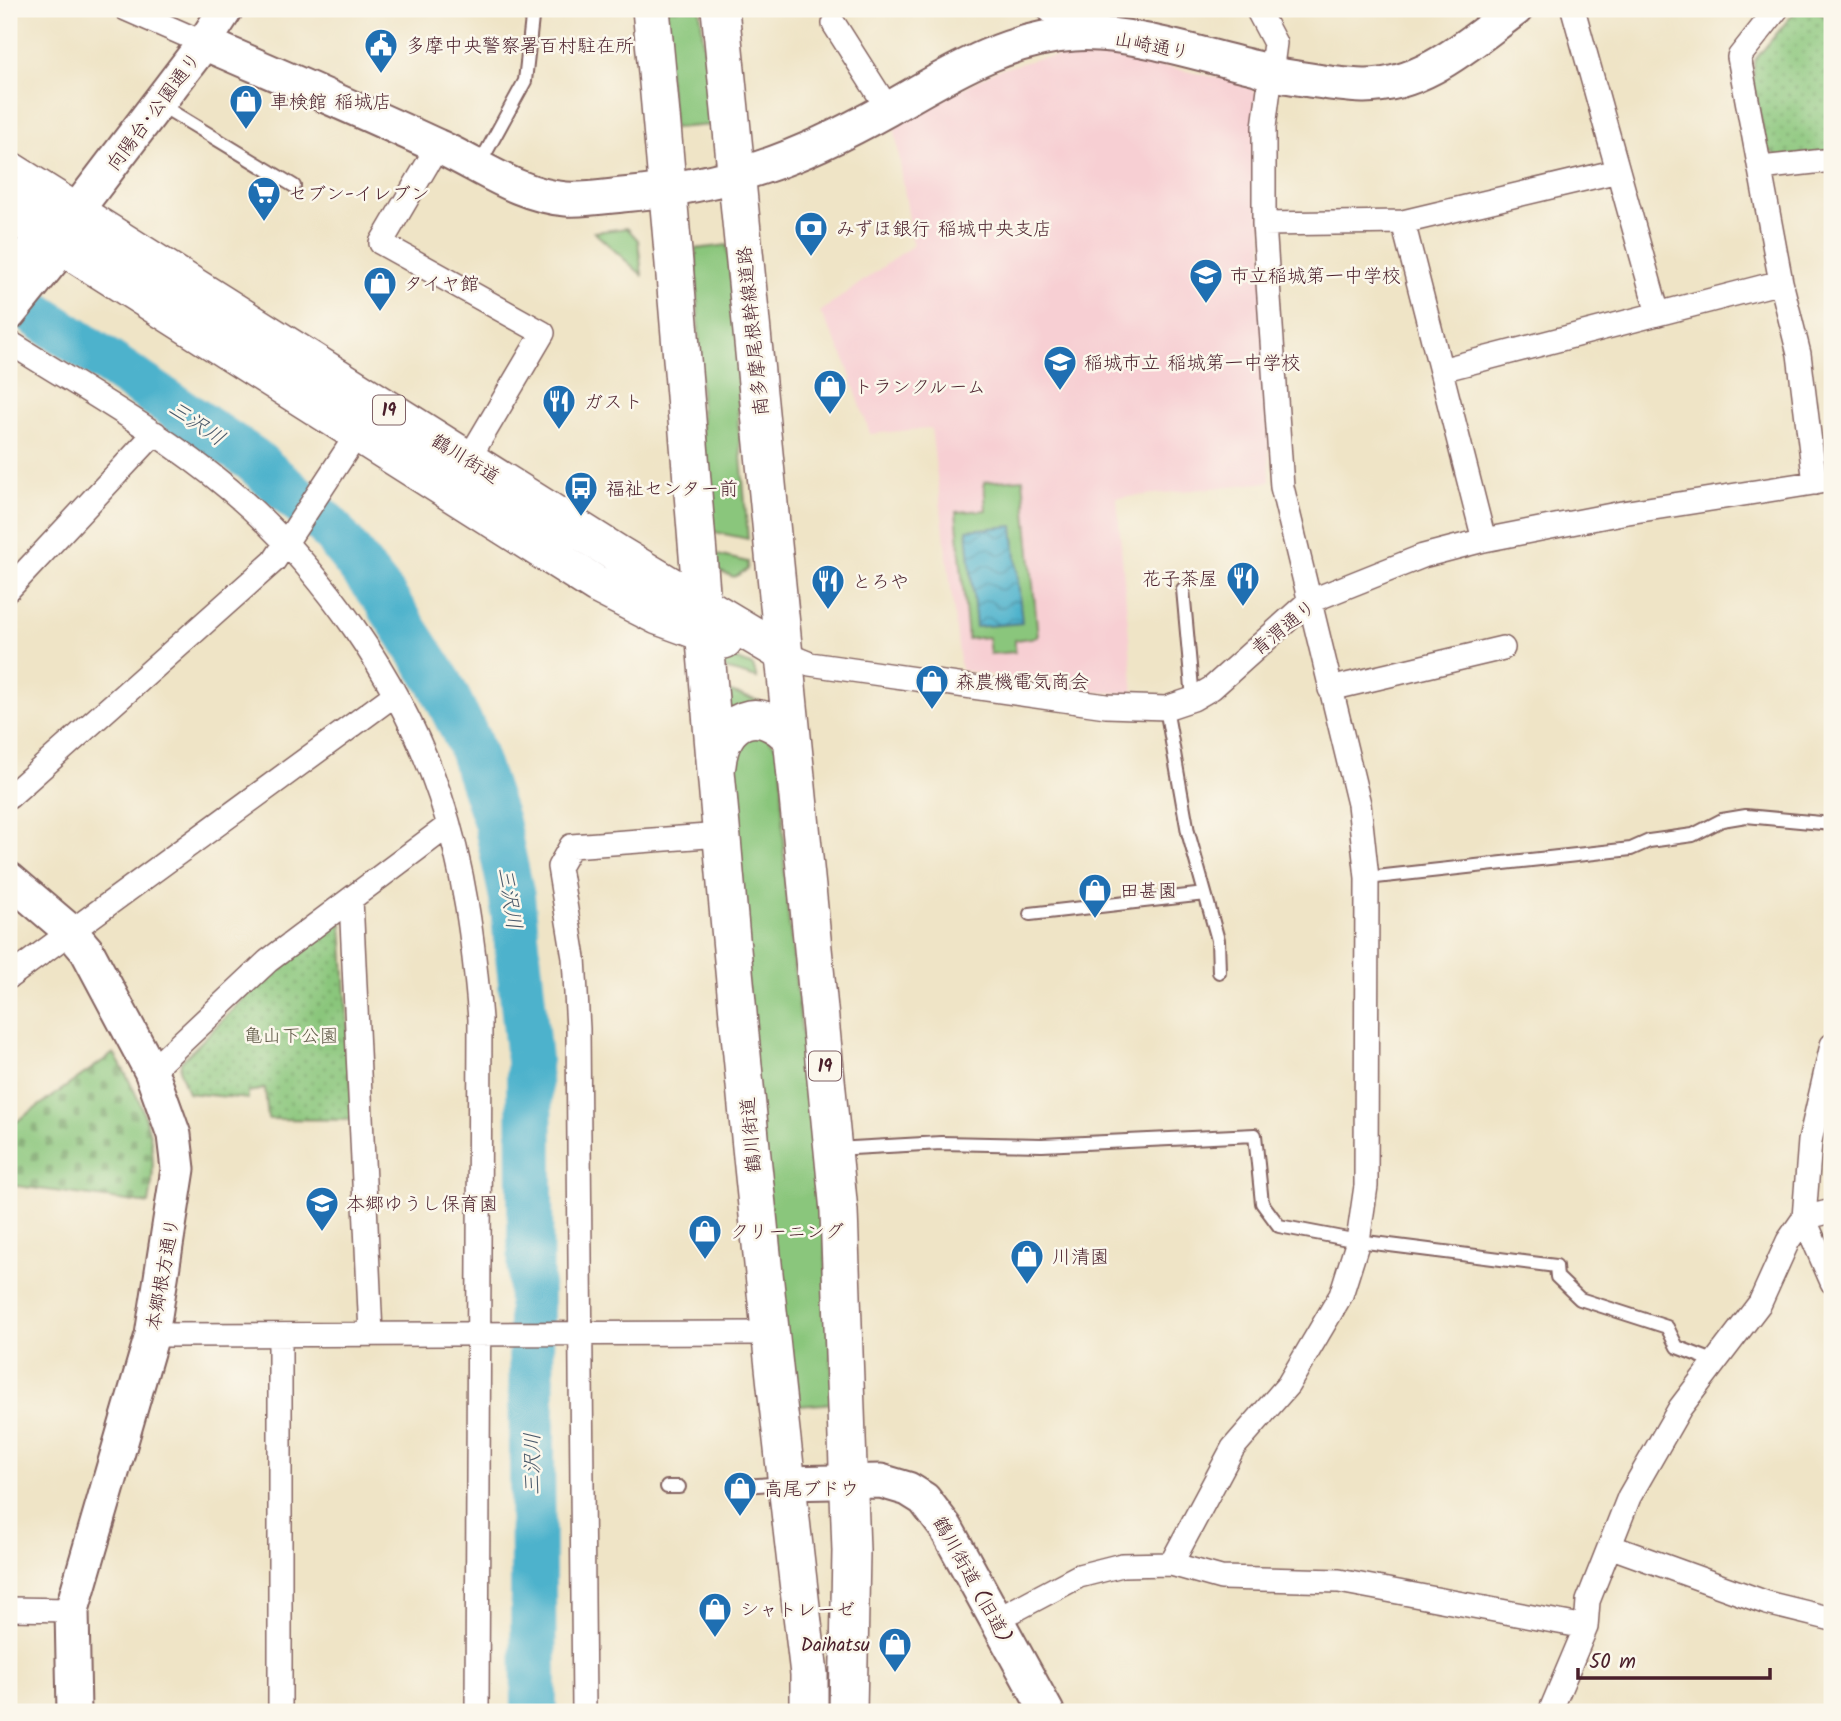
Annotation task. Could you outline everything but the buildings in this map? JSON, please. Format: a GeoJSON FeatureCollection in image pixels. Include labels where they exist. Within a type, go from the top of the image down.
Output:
{"type":"FeatureCollection","features":[{"type":"Feature","properties":{"kind":"main road"},"geometry":{"type":"LineString","coordinates":[[651,9],[669,190],[704,620]]}},
{"type":"Feature","properties":{"kind":"main road","name":"南多摩尾根幹線道路"},"geometry":{"type":"LineString","coordinates":[[720,9],[783,653]]}},
{"type":"Feature","properties":{"kind":"main road","name":"鶴川街道"},"geometry":{"type":"LineString","coordinates":[[9,170],[468,460],[704,620],[783,653]]}},
{"type":"Feature","properties":{"kind":"main road","name":"鶴川街道"},"geometry":{"type":"LineString","coordinates":[[9,212],[597,585],[658,616],[704,620]]}},
{"type":"Feature","properties":{"kind":"main road","name":"鶴川街道"},"geometry":{"type":"LineString","coordinates":[[704,620],[769,1333],[809,1674],[808,1712]]}},
{"type":"Feature","properties":{"kind":"main road","name":"19"},"geometry":{"type":"LineString","coordinates":[[783,653],[839,1211],[851,1551],[848,1712]]}},
{"type":"Feature","properties":{"kind":"main road"},"geometry":{"type":"LineString","coordinates":[[716,773],[723,739],[737,724],[759,718],[771,721],[792,739]]}},
{"type":"Feature","properties":{"kind":"street"},"geometry":{"type":"LineString","coordinates":[[126,9],[204,43]]}},
{"type":"Feature","properties":{"kind":"street","name":"向陽台･公園通り"},"geometry":{"type":"LineString","coordinates":[[9,314],[18,277],[54,241],[159,104],[226,9]]}},
{"type":"Feature","properties":{"kind":"street"},"geometry":{"type":"LineString","coordinates":[[1048,9],[1076,33]]}},
{"type":"Feature","properties":{"kind":"street"},"geometry":{"type":"LineString","coordinates":[[1171,1564],[1233,1448],[1288,1385],[1341,1295],[1358,1241],[1366,1186],[1367,878],[1359,804],[1282,487],[1264,224],[1264,127],[1275,43],[1257,9]]}},
{"type":"Feature","properties":{"kind":"street","name":"山崎通り"},"geometry":{"type":"LineString","coordinates":[[204,43],[438,146],[526,191],[553,198],[581,199],[669,190],[737,177],[791,159],[989,53],[1029,41],[1076,33],[1141,41],[1271,74],[1363,86],[1399,82],[1421,73],[1475,41],[1516,9]]}},
{"type":"Feature","properties":{"kind":"street"},"geometry":{"type":"LineString","coordinates":[[1573,9],[1658,314]]}},
{"type":"Feature","properties":{"kind":"street"},"geometry":{"type":"LineString","coordinates":[[1777,9],[1739,57],[1781,282],[1799,354],[1824,481]]}},
{"type":"Feature","properties":{"kind":"street"},"geometry":{"type":"LineString","coordinates":[[834,24],[888,109]]}},
{"type":"Feature","properties":{"kind":"street"},"geometry":{"type":"LineString","coordinates":[[438,146],[382,243],[543,333],[468,460]]}},
{"type":"Feature","properties":{"kind":"street"},"geometry":{"type":"LineString","coordinates":[[1761,168],[1832,160]]}},
{"type":"Feature","properties":{"kind":"street"},"geometry":{"type":"LineString","coordinates":[[1264,224],[1403,222],[1618,171]]}},
{"type":"Feature","properties":{"kind":"street"},"geometry":{"type":"LineString","coordinates":[[1403,222],[1484,540]]}},
{"type":"Feature","properties":{"kind":"street"},"geometry":{"type":"LineString","coordinates":[[1441,370],[1781,282]]}},
{"type":"Feature","properties":{"kind":"street"},"geometry":{"type":"LineString","coordinates":[[9,342],[155,433],[290,536],[394,695],[439,793],[449,825],[475,956],[480,1019],[490,1334],[477,1712]]}},
{"type":"Feature","properties":{"kind":"street"},"geometry":{"type":"LineString","coordinates":[[9,589],[155,433]]}},
{"type":"Feature","properties":{"kind":"street"},"geometry":{"type":"LineString","coordinates":[[9,797],[274,561],[358,433]]}},
{"type":"Feature","properties":{"kind":"street","name":"青渭通り"},"geometry":{"type":"LineString","coordinates":[[783,653],[810,664],[1106,706],[1166,708],[1193,699],[1212,688],[1308,602],[1423,556],[1484,540],[1622,513],[1824,481]]}},
{"type":"Feature","properties":{"kind":"street"},"geometry":{"type":"LineString","coordinates":[[1330,689],[1503,648]]}},
{"type":"Feature","properties":{"kind":"street"},"geometry":{"type":"LineString","coordinates":[[9,977],[394,695]]}},
{"type":"Feature","properties":{"kind":"street"},"geometry":{"type":"LineString","coordinates":[[152,1071],[268,961],[449,825]]}},
{"type":"Feature","properties":{"kind":"street"},"geometry":{"type":"LineString","coordinates":[[584,1712],[571,1333],[578,1029],[574,958],[559,867],[572,846],[722,835]]}},
{"type":"Feature","properties":{"kind":"street","name":"本郷根方通り"},"geometry":{"type":"LineString","coordinates":[[9,879],[70,931],[87,951],[152,1071],[174,1135],[178,1169],[152,1335],[72,1609],[74,1712]]}},
{"type":"Feature","properties":{"kind":"street"},"geometry":{"type":"LineString","coordinates":[[351,899],[371,1334]]}},
{"type":"Feature","properties":{"kind":"street"},"geometry":{"type":"LineString","coordinates":[[1832,1045],[1810,1141],[1804,1218],[1832,1282]]}},
{"type":"Feature","properties":{"kind":"street"},"geometry":{"type":"LineString","coordinates":[[1550,1712],[1586,1627],[1588,1601],[1612,1547],[1629,1497],[1680,1408],[1760,1303],[1788,1241],[1804,1218],[1832,1211]]}},
{"type":"Feature","properties":{"kind":"street"},"geometry":{"type":"LineString","coordinates":[[152,1335],[769,1333]]}},
{"type":"Feature","properties":{"kind":"street"},"geometry":{"type":"LineString","coordinates":[[280,1335],[280,1712]]}},
{"type":"Feature","properties":{"kind":"street","name":"鶴川街道 (旧道)"},"geometry":{"type":"LineString","coordinates":[[785,1483],[849,1479],[881,1481],[908,1489],[924,1499],[946,1528],[1047,1712]]}},
{"type":"Feature","properties":{"kind":"street"},"geometry":{"type":"LineString","coordinates":[[1612,1547],[1767,1603],[1832,1619]]}},
{"type":"Feature","properties":{"kind":"street"},"geometry":{"type":"LineString","coordinates":[[996,1620],[1079,1576],[1122,1565],[1171,1564],[1221,1578],[1339,1581],[1586,1627]]}},
{"type":"Feature","properties":{"kind":"street"},"geometry":{"type":"LineString","coordinates":[[9,1609],[72,1609]]}},
{"type":"Feature","properties":{"kind":"lane"},"geometry":{"type":"LineString","coordinates":[[479,165],[525,81],[533,9]]}},
{"type":"Feature","properties":{"kind":"lane"},"geometry":{"type":"LineString","coordinates":[[159,104],[294,186]]}},
{"type":"Feature","properties":{"kind":"lane"},"geometry":{"type":"LineString","coordinates":[[1183,589],[1193,699]]}},
{"type":"Feature","properties":{"kind":"lane"},"geometry":{"type":"LineString","coordinates":[[1166,708],[1188,832],[1218,940],[1219,972]]}},
{"type":"Feature","properties":{"kind":"lane"},"geometry":{"type":"LineString","coordinates":[[1367,878],[1630,849],[1649,841],[1693,835],[1722,820],[1746,816],[1832,824]]}},
{"type":"Feature","properties":{"kind":"lane"},"geometry":{"type":"LineString","coordinates":[[1030,914],[1205,894]]}},
{"type":"Feature","properties":{"kind":"lane"},"geometry":{"type":"LineString","coordinates":[[833,1150],[940,1143],[1041,1144],[1255,1135],[1262,1203],[1279,1226],[1358,1241],[1556,1266],[1557,1277],[1580,1299],[1667,1327],[1677,1347],[1716,1362]]}},
{"type":"Feature","properties":{"kind":"lane"},"geometry":{"type":"LineString","coordinates":[[744,1486],[785,1483]]}},
{"type":"Feature","properties":{"kind":"shaded area","name":"稲城市立 稲城第一中学校"},"geometry":{"type":"Polygon","coordinates":[[[1094,52],[1249,84],[1259,98],[1270,482],[1117,498],[1134,694],[1093,692],[961,670],[931,428],[870,434],[844,357],[820,312],[913,245],[894,125],[995,71],[1036,59],[1094,52]]]}},
{"type":"Feature","properties":{"kind":"green space"},"geometry":{"type":"Polygon","coordinates":[[[662,9],[700,9],[712,125],[674,128],[662,9]]]}},
{"type":"Feature","properties":{"kind":"green space"},"geometry":{"type":"Polygon","coordinates":[[[1797,9],[1812,9],[1832,20],[1832,151],[1779,157],[1767,149],[1753,82],[1754,61],[1797,9]]]}},
{"type":"Feature","properties":{"kind":"green space"},"geometry":{"type":"Polygon","coordinates":[[[627,228],[638,240],[642,275],[594,232],[627,228]]]}},
{"type":"Feature","properties":{"kind":"green space"},"geometry":{"type":"Polygon","coordinates":[[[727,245],[740,360],[738,420],[748,539],[709,531],[702,439],[696,249],[727,245]]]}},
{"type":"Feature","properties":{"kind":"green space"},"geometry":{"type":"Polygon","coordinates":[[[1023,479],[1038,637],[1015,640],[1015,652],[990,654],[988,637],[968,639],[956,512],[986,510],[984,482],[1023,479]]]}},
{"type":"Feature","properties":{"kind":"green space"},"geometry":{"type":"Polygon","coordinates":[[[713,554],[748,562],[747,570],[734,577],[718,571],[713,554]]]}},
{"type":"Feature","properties":{"kind":"green space"},"geometry":{"type":"Polygon","coordinates":[[[735,659],[753,666],[757,678],[721,668],[728,660],[735,659]]]}},
{"type":"Feature","properties":{"kind":"green space"},"geometry":{"type":"Polygon","coordinates":[[[724,690],[759,701],[727,718],[724,690]]]}},
{"type":"Feature","properties":{"kind":"green space"},"geometry":{"type":"Polygon","coordinates":[[[758,730],[781,750],[785,888],[823,1210],[834,1403],[788,1407],[728,789],[735,740],[758,730]]]}},
{"type":"Feature","properties":{"kind":"green space","name":"亀山下公園"},"geometry":{"type":"Polygon","coordinates":[[[336,919],[342,924],[353,1120],[268,1119],[265,1089],[248,1092],[248,1099],[188,1093],[180,1071],[181,1062],[272,970],[336,919]]]}},
{"type":"Feature","properties":{"kind":"green space"},"geometry":{"type":"Polygon","coordinates":[[[114,1053],[148,1125],[153,1161],[149,1204],[9,1185],[9,1127],[114,1053]]]}},
{"type":"Feature","properties":{"kind":"water"},"geometry":{"type":"Polygon","coordinates":[[[1013,526],[1022,623],[976,627],[967,530],[1013,526]]]}},
{"type":"Feature","properties":{"kind":"waterway","name":"三沢川"},"geometry":{"type":"LineString","coordinates":[[9,296],[252,459],[328,526],[384,597],[440,683],[468,740],[496,822],[512,897],[529,1060],[534,1712]]}},
{"type":"Feature","properties":{"kind":"place","name":"多摩中央警察署百村駐在所"},"geometry":{"type":"Point","coordinates":[381,75]}},
{"type":"Feature","properties":{"kind":"place","name":"車検館 稲城店"},"geometry":{"type":"Point","coordinates":[246,131]}},
{"type":"Feature","properties":{"kind":"place","name":"セブン-イレブン"},"geometry":{"type":"Point","coordinates":[264,223]}},
{"type":"Feature","properties":{"kind":"place","name":"みずほ銀行 稲城中央支店"},"geometry":{"type":"Point","coordinates":[811,258]}},
{"type":"Feature","properties":{"kind":"place","name":"市立稲城第一中学校"},"geometry":{"type":"Point","coordinates":[1206,305]}},
{"type":"Feature","properties":{"kind":"place","name":"タイヤ館"},"geometry":{"type":"Point","coordinates":[380,313]}},
{"type":"Feature","properties":{"kind":"place","name":"稲城市立 稲城第一中学校"},"geometry":{"type":"Point","coordinates":[1060,392]}},
{"type":"Feature","properties":{"kind":"place","name":"トランクルーム"},"geometry":{"type":"Point","coordinates":[830,416]}},
{"type":"Feature","properties":{"kind":"place","name":"ガスト"},"geometry":{"type":"Point","coordinates":[559,431]}},
{"type":"Feature","properties":{"kind":"place","name":"福祉センター前"},"geometry":{"type":"Point","coordinates":[581,518]}},
{"type":"Feature","properties":{"kind":"place","name":"花子茶屋"},"geometry":{"type":"Point","coordinates":[1243,608]}},
{"type":"Feature","properties":{"kind":"place","name":"とろや"},"geometry":{"type":"Point","coordinates":[828,611]}},
{"type":"Feature","properties":{"kind":"place","name":"森農機電気商会"},"geometry":{"type":"Point","coordinates":[932,711]}},
{"type":"Feature","properties":{"kind":"place","name":"田甚園"},"geometry":{"type":"Point","coordinates":[1095,920]}},
{"type":"Feature","properties":{"kind":"place","name":"本郷ゆうし保育園"},"geometry":{"type":"Point","coordinates":[322,1233]}},
{"type":"Feature","properties":{"kind":"place","name":"クリーニング"},"geometry":{"type":"Point","coordinates":[705,1261]}},
{"type":"Feature","properties":{"kind":"place","name":"川清園"},"geometry":{"type":"Point","coordinates":[1027,1286]}},
{"type":"Feature","properties":{"kind":"place","name":"高尾ブドウ"},"geometry":{"type":"Point","coordinates":[740,1518]}},
{"type":"Feature","properties":{"kind":"place","name":"シャトレーゼ"},"geometry":{"type":"Point","coordinates":[715,1639]}},
{"type":"Feature","properties":{"kind":"place","name":"Daihatsu"},"geometry":{"type":"Point","coordinates":[895,1674]}}]}
